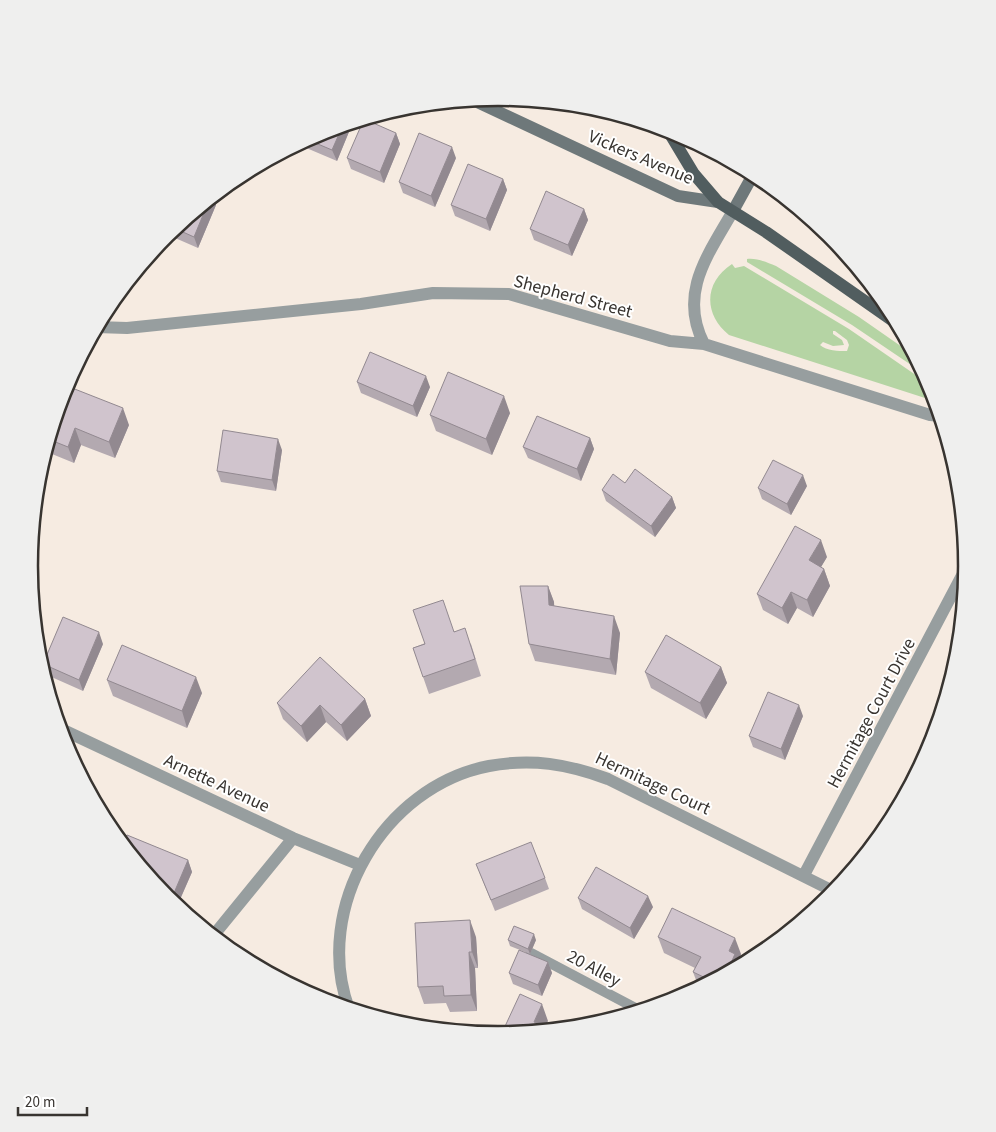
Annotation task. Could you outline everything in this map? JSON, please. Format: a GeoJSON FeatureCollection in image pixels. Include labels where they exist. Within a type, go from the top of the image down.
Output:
{"type":"FeatureCollection","features":[{"type":"Feature","properties":{"kind":"main road","name":"Vickers Avenue"},"geometry":{"type":"LineString","coordinates":[[484,106],[678,196],[718,202]]}},
{"type":"Feature","properties":{"kind":"main road"},"geometry":{"type":"LineString","coordinates":[[674,141],[694,174],[718,202],[773,237],[884,314]]}},
{"type":"Feature","properties":{"kind":"main road"},"geometry":{"type":"LineString","coordinates":[[733,211],[750,180]]}},
{"type":"Feature","properties":{"kind":"street"},"geometry":{"type":"LineString","coordinates":[[704,344],[697,330],[694,295],[698,278],[708,254],[733,211]]}},
{"type":"Feature","properties":{"kind":"street","name":"Shepherd Street"},"geometry":{"type":"LineString","coordinates":[[104,327],[127,328],[351,305],[433,293],[509,294],[670,341],[704,344],[933,415]]}},
{"type":"Feature","properties":{"kind":"street","name":"Hermitage Court Drive"},"geometry":{"type":"LineString","coordinates":[[804,875],[958,583]]}},
{"type":"Feature","properties":{"kind":"street","name":"Arnette Avenue"},"geometry":{"type":"LineString","coordinates":[[69,733],[294,838],[360,865]]}},
{"type":"Feature","properties":{"kind":"street","name":"Hermitage Court"},"geometry":{"type":"LineString","coordinates":[[347,1001],[340,972],[340,942],[344,911],[360,865],[384,829],[406,807],[430,789],[458,776],[487,766],[518,762],[549,762],[579,768],[608,779],[828,888]]}},
{"type":"Feature","properties":{"kind":"street"},"geometry":{"type":"LineString","coordinates":[[217,931],[294,838]]}},
{"type":"Feature","properties":{"kind":"lane","name":"20 Alley"},"geometry":{"type":"LineString","coordinates":[[531,954],[632,1006]]}},
{"type":"Feature","properties":{"kind":"green space"},"geometry":{"type":"Polygon","coordinates":[[[747,259],[751,259],[776,266],[859,317],[903,348],[913,366],[852,325],[747,262],[747,259]]]}},
{"type":"Feature","properties":{"kind":"green space"},"geometry":{"type":"Polygon","coordinates":[[[732,264],[735,268],[744,266],[849,329],[917,376],[925,398],[729,335],[715,318],[711,308],[710,298],[716,280],[732,264]],[[833,331],[833,334],[842,340],[844,345],[833,346],[823,342],[820,345],[829,350],[847,351],[849,345],[847,340],[833,331]]]}},
{"type":"Feature","properties":{"kind":"building"},"geometry":{"type":"Polygon","coordinates":[[[373,123],[396,133],[380,172],[347,158],[361,127],[373,123]]]}},
{"type":"Feature","properties":{"kind":"building"},"geometry":{"type":"Polygon","coordinates":[[[419,133],[452,147],[431,196],[399,182],[419,133]]]}},
{"type":"Feature","properties":{"kind":"building"},"geometry":{"type":"Polygon","coordinates":[[[339,134],[332,150],[316,143],[339,134]]]}},
{"type":"Feature","properties":{"kind":"building"},"geometry":{"type":"Polygon","coordinates":[[[468,164],[503,179],[486,219],[451,205],[468,164]]]}},
{"type":"Feature","properties":{"kind":"building"},"geometry":{"type":"Polygon","coordinates":[[[546,191],[584,209],[568,245],[530,229],[546,191]]]}},
{"type":"Feature","properties":{"kind":"building"},"geometry":{"type":"Polygon","coordinates":[[[204,212],[194,237],[181,231],[204,212]]]}},
{"type":"Feature","properties":{"kind":"building"},"geometry":{"type":"Polygon","coordinates":[[[370,352],[426,376],[413,406],[357,382],[370,352]]]}},
{"type":"Feature","properties":{"kind":"building"},"geometry":{"type":"Polygon","coordinates":[[[448,372],[504,396],[486,439],[430,415],[448,372]]]}},
{"type":"Feature","properties":{"kind":"building"},"geometry":{"type":"Polygon","coordinates":[[[74,389],[123,408],[109,442],[75,428],[68,447],[55,442],[74,389]]]}},
{"type":"Feature","properties":{"kind":"building"},"geometry":{"type":"Polygon","coordinates":[[[537,416],[590,438],[577,469],[523,447],[537,416]]]}},
{"type":"Feature","properties":{"kind":"building"},"geometry":{"type":"Polygon","coordinates":[[[223,430],[278,439],[272,480],[217,471],[223,430]]]}},
{"type":"Feature","properties":{"kind":"building"},"geometry":{"type":"Polygon","coordinates":[[[773,460],[803,475],[787,504],[758,488],[773,460]]]}},
{"type":"Feature","properties":{"kind":"building"},"geometry":{"type":"Polygon","coordinates":[[[635,469],[672,497],[651,526],[602,490],[613,474],[625,483],[635,469]]]}},
{"type":"Feature","properties":{"kind":"building"},"geometry":{"type":"Polygon","coordinates":[[[795,526],[821,540],[809,560],[824,569],[807,600],[791,592],[782,608],[757,594],[795,526]]]}},
{"type":"Feature","properties":{"kind":"building"},"geometry":{"type":"Polygon","coordinates":[[[520,586],[548,586],[549,605],[614,616],[610,659],[529,644],[520,586]]]}},
{"type":"Feature","properties":{"kind":"building"},"geometry":{"type":"Polygon","coordinates":[[[443,600],[454,632],[465,628],[475,659],[423,677],[413,648],[425,644],[413,610],[443,600]]]}},
{"type":"Feature","properties":{"kind":"building"},"geometry":{"type":"Polygon","coordinates":[[[63,617],[99,632],[79,680],[49,666],[46,657],[63,617]]]}},
{"type":"Feature","properties":{"kind":"building"},"geometry":{"type":"Polygon","coordinates":[[[666,635],[721,667],[700,703],[645,672],[666,635]]]}},
{"type":"Feature","properties":{"kind":"building"},"geometry":{"type":"Polygon","coordinates":[[[122,645],[196,677],[182,711],[107,680],[122,645]]]}},
{"type":"Feature","properties":{"kind":"building"},"geometry":{"type":"Polygon","coordinates":[[[320,657],[365,699],[341,725],[320,705],[301,726],[277,703],[320,657]]]}},
{"type":"Feature","properties":{"kind":"building"},"geometry":{"type":"Polygon","coordinates":[[[768,692],[799,705],[781,749],[749,736],[768,692]]]}},
{"type":"Feature","properties":{"kind":"building"},"geometry":{"type":"Polygon","coordinates":[[[127,835],[188,860],[174,893],[152,870],[126,837],[127,835]]]}},
{"type":"Feature","properties":{"kind":"building"},"geometry":{"type":"Polygon","coordinates":[[[531,842],[545,878],[491,900],[476,864],[531,842]]]}},
{"type":"Feature","properties":{"kind":"building"},"geometry":{"type":"Polygon","coordinates":[[[596,867],[648,896],[630,928],[578,898],[596,867]]]}},
{"type":"Feature","properties":{"kind":"building"},"geometry":{"type":"Polygon","coordinates":[[[672,908],[735,938],[729,951],[735,954],[731,963],[705,978],[693,972],[701,957],[658,937],[672,908]]]}},
{"type":"Feature","properties":{"kind":"building"},"geometry":{"type":"Polygon","coordinates":[[[470,920],[472,952],[469,952],[471,995],[444,996],[443,986],[418,987],[415,923],[470,920]]]}},
{"type":"Feature","properties":{"kind":"building"},"geometry":{"type":"Polygon","coordinates":[[[514,926],[534,934],[528,949],[508,940],[514,926]]]}},
{"type":"Feature","properties":{"kind":"building"},"geometry":{"type":"Polygon","coordinates":[[[519,950],[548,962],[538,985],[509,973],[519,950]]]}},
{"type":"Feature","properties":{"kind":"building"},"geometry":{"type":"Polygon","coordinates":[[[520,994],[542,1004],[534,1022],[540,1025],[505,1026],[520,994]]]}}]}
